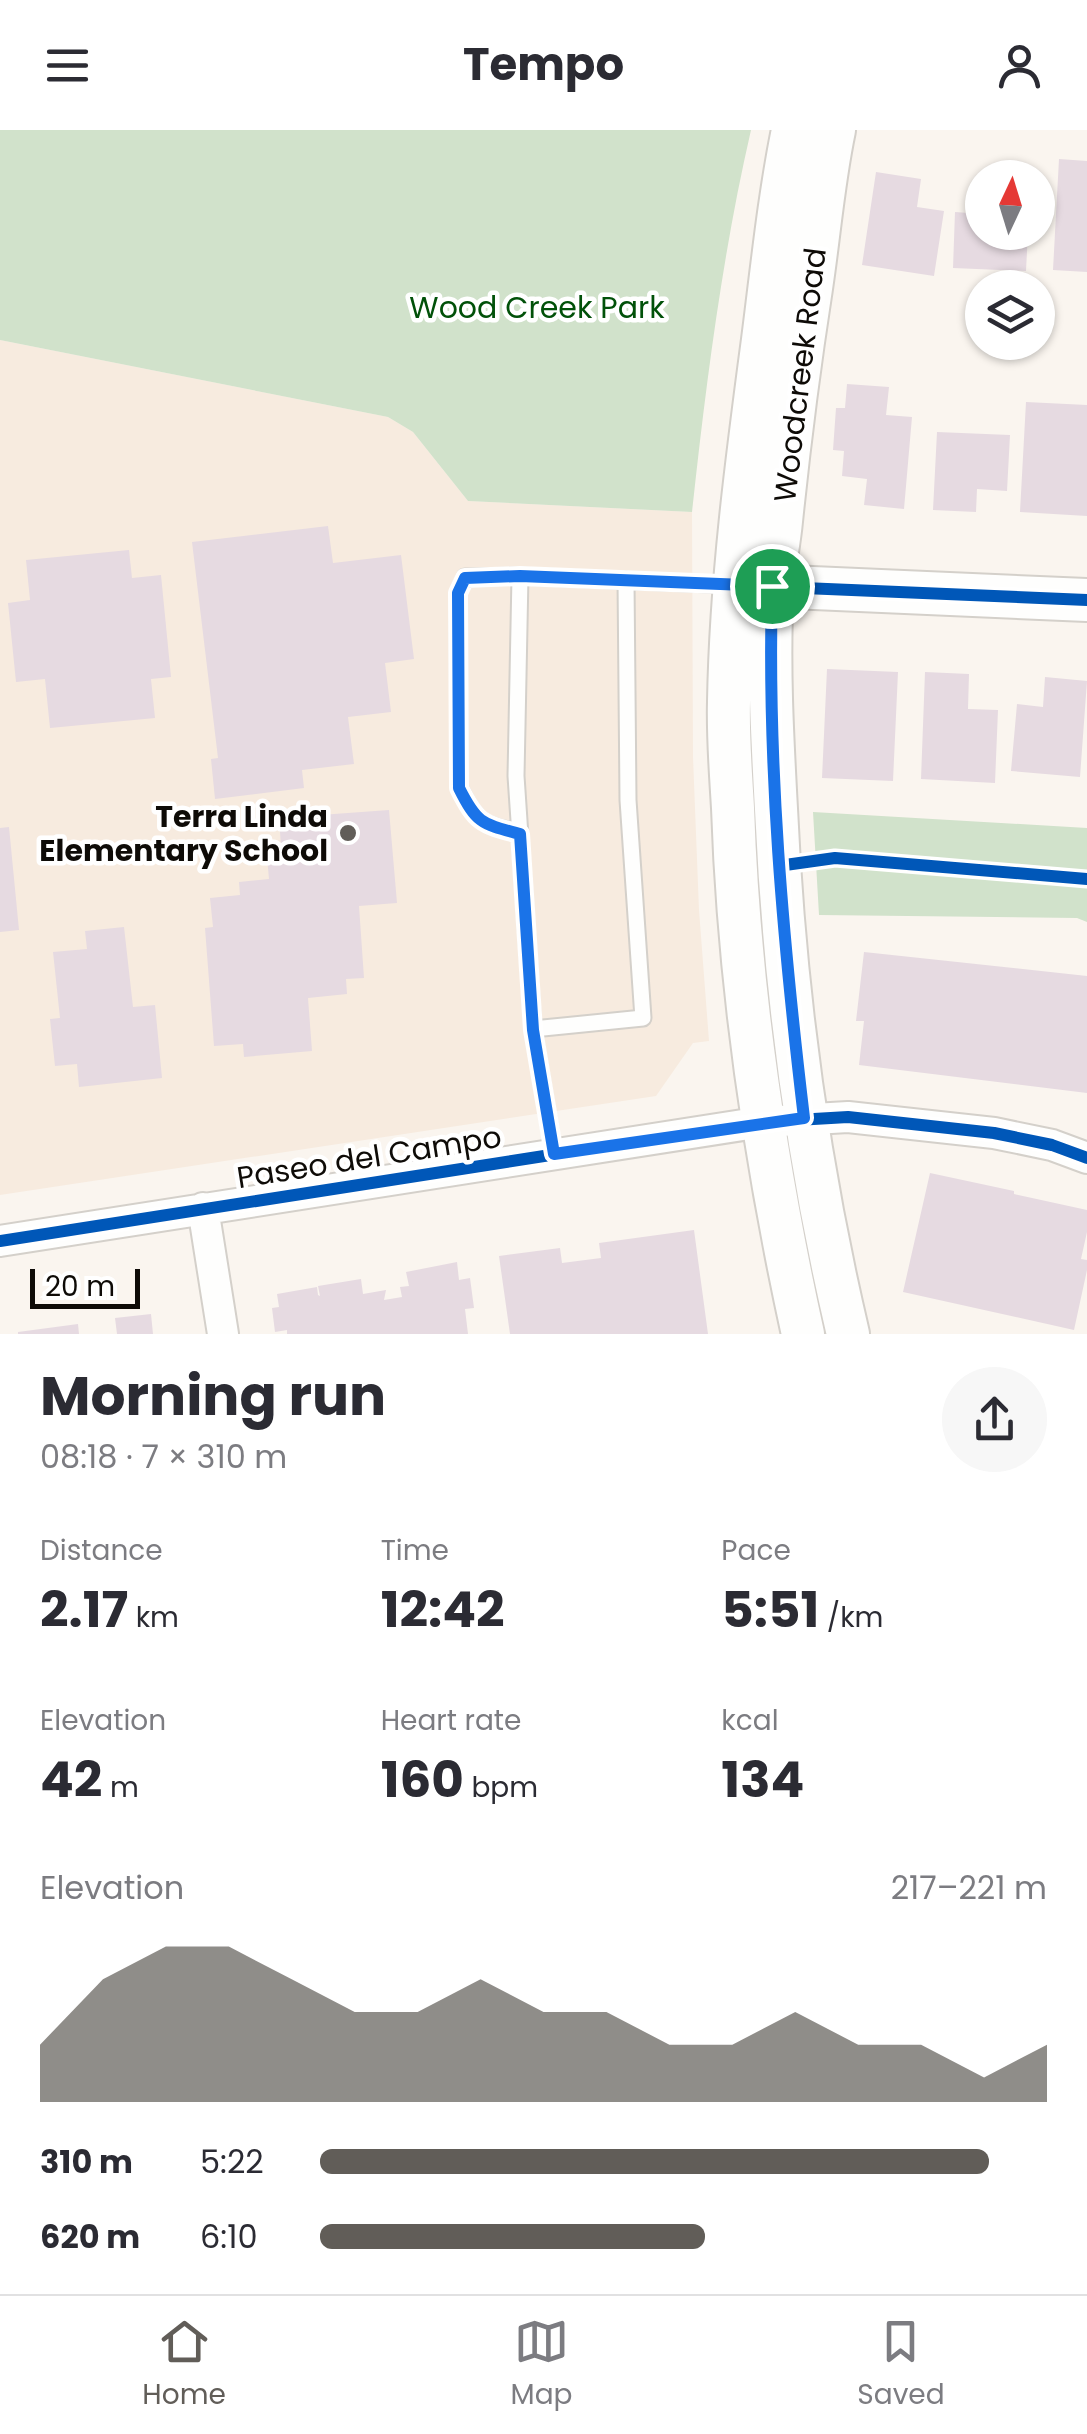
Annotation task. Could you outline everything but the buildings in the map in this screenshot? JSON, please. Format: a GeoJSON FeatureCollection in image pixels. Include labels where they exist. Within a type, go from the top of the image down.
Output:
{"type":"FeatureCollection","features":[{"type":"Feature","properties":{"kind":"main road","name":"Woodcreek Road"},"geometry":{"type":"LineString","coordinates":[[793,130],[750,432],[742,524],[771,692],[778,866],[804,1118],[826,1244],[848,1334]]}},
{"type":"Feature","properties":{"kind":"main road","name":"Woodcreek Road"},"geometry":{"type":"LineString","coordinates":[[803,1334],[762,1122],[743,964],[729,706],[792,412],[834,130]]}},
{"type":"Feature","properties":{"kind":"main road"},"geometry":{"type":"LineString","coordinates":[[753,585],[1087,600]]}},
{"type":"Feature","properties":{"kind":"street","name":"Paseo del Campo"},"geometry":{"type":"LineString","coordinates":[[0,1241],[804,1118],[848,1116],[994,1134],[1052,1145],[1087,1158]]}},
{"type":"Feature","properties":{"kind":"street"},"geometry":{"type":"LineString","coordinates":[[202,1208],[223,1334]]}},
{"type":"Feature","properties":{"kind":"lane"},"geometry":{"type":"LineString","coordinates":[[520,834],[486,825],[471,812],[459,788],[458,593],[465,578],[520,576],[753,585]]}},
{"type":"Feature","properties":{"kind":"lane"},"geometry":{"type":"LineString","coordinates":[[520,576],[516,776],[533,1030],[554,1154]]}},
{"type":"Feature","properties":{"kind":"lane"},"geometry":{"type":"LineString","coordinates":[[533,1030],[644,1018],[628,800],[626,580]]}},
{"type":"Feature","properties":{"kind":"shaded area","name":"Terra Linda Elementary School"},"geometry":{"type":"Polygon","coordinates":[[[0,340],[388,417],[413,432],[468,501],[692,512],[693,757],[709,1041],[693,1043],[656,1096],[0,1195],[0,340]]]}},
{"type":"Feature","properties":{"kind":"green space","name":"Wood Creek Park"},"geometry":{"type":"Polygon","coordinates":[[[0,130],[751,130],[716,320],[692,512],[468,501],[413,432],[388,417],[0,340],[0,130]]]}},
{"type":"Feature","properties":{"kind":"green space"},"geometry":{"type":"Polygon","coordinates":[[[813,812],[1087,828],[1087,922],[1077,918],[819,915],[813,812]]]}},
{"type":"Feature","properties":{"kind":"cycle path"},"geometry":{"type":"LineString","coordinates":[[733,585],[1087,600]]}},
{"type":"Feature","properties":{"kind":"cycle path"},"geometry":{"type":"LineString","coordinates":[[778,866],[835,858],[1087,879]]}},
{"type":"Feature","properties":{"kind":"cycle path"},"geometry":{"type":"LineString","coordinates":[[0,1241],[762,1122],[848,1117],[994,1133],[1052,1145],[1087,1158]]}},
{"type":"Feature","properties":{"kind":"place","name":"Terra Linda Elementary School"},"geometry":{"type":"Point","coordinates":[348,833]}},
{"type":"Feature","properties":{"kind":"route"},"geometry":{"type":"LineString","coordinates":[[520,576],[772,586],[770,656],[778,866],[804,1118],[554,1154],[533,1030],[520,834],[486,825],[471,812],[459,788],[458,593],[465,578],[520,576]]}}]}
